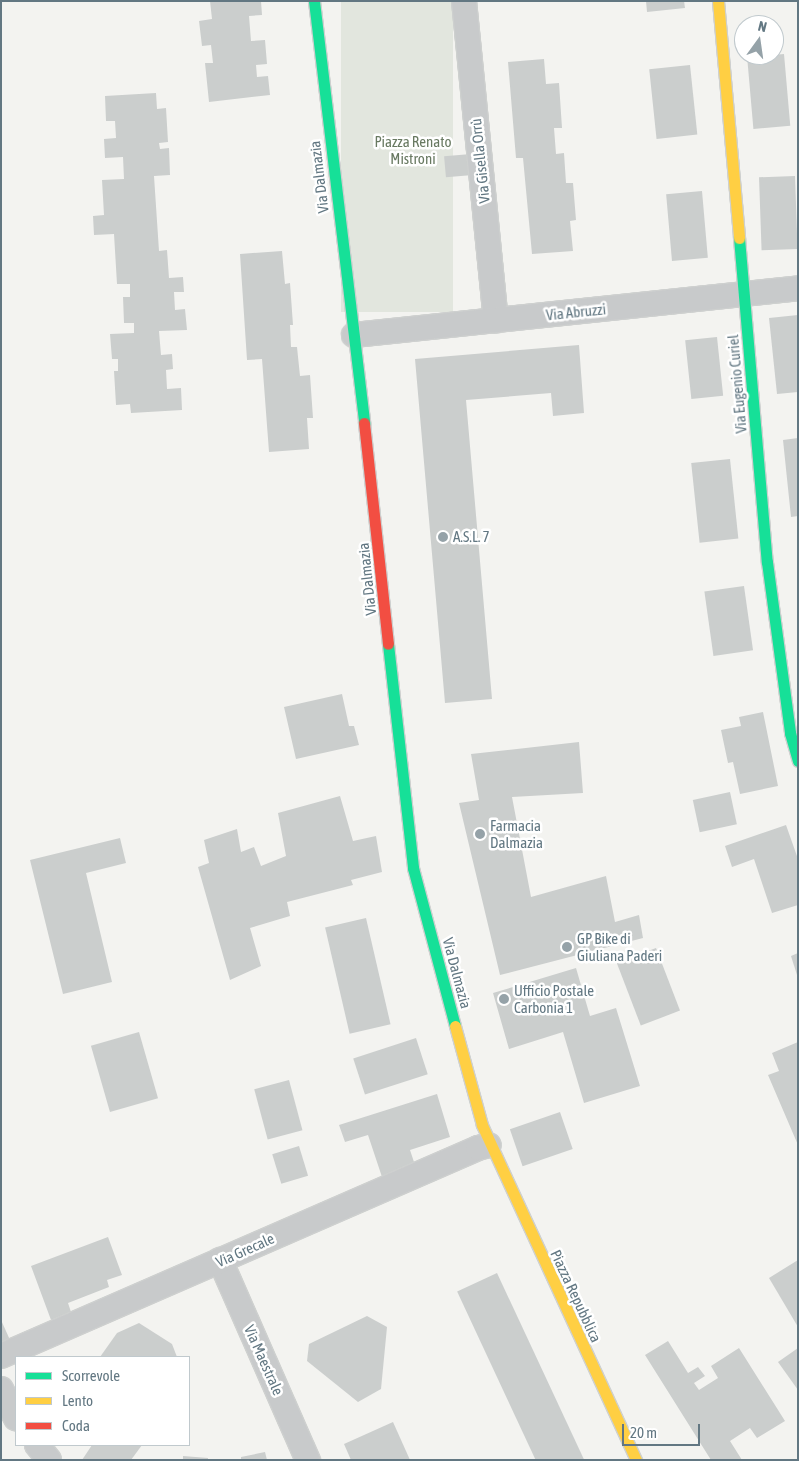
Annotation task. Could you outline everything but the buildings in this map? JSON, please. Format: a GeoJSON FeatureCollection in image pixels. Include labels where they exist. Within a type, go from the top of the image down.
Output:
{"type":"FeatureCollection","features":[{"type":"Feature","properties":{"kind":"street","name":"Via Dalmazia"},"geometry":{"type":"LineString","coordinates":[[314,1],[414,868],[482,1125],[489,1145]]}},
{"type":"Feature","properties":{"kind":"street","name":"Via Gisella Orrù"},"geometry":{"type":"LineString","coordinates":[[464,1],[496,320]]}},
{"type":"Feature","properties":{"kind":"street","name":"Via Eugenio Curiel"},"geometry":{"type":"LineString","coordinates":[[718,1],[767,562],[790,734],[798,762]]}},
{"type":"Feature","properties":{"kind":"street","name":"Via Abruzzi"},"geometry":{"type":"LineString","coordinates":[[354,335],[798,288]]}},
{"type":"Feature","properties":{"kind":"street","name":"Via Grecale"},"geometry":{"type":"LineString","coordinates":[[1,1356],[478,1148],[489,1145]]}},
{"type":"Feature","properties":{"kind":"street","name":"Piazza Repubblica"},"geometry":{"type":"LineString","coordinates":[[489,1145],[636,1460]]}},
{"type":"Feature","properties":{"kind":"street","name":"Via Maestrale"},"geometry":{"type":"LineString","coordinates":[[220,1260],[308,1460]]}},
{"type":"Feature","properties":{"kind":"street"},"geometry":{"type":"LineString","coordinates":[[1,1389],[15,1416]]}},
{"type":"Feature","properties":{"kind":"street"},"geometry":{"type":"LineString","coordinates":[[39,1446],[49,1460]]}},
{"type":"Feature","properties":{"kind":"green space","name":"Piazza Renato Mistroni"},"geometry":{"type":"Polygon","coordinates":[[[341,1],[453,1],[453,312],[341,312],[341,1]]]}},
{"type":"Feature","properties":{"kind":"traffic: fast"},"geometry":{"type":"LineString","coordinates":[[314,1],[364,423]]}},
{"type":"Feature","properties":{"kind":"traffic: fast"},"geometry":{"type":"LineString","coordinates":[[739,238],[767,562],[790,733],[798,761]]}},
{"type":"Feature","properties":{"kind":"traffic: fast"},"geometry":{"type":"LineString","coordinates":[[388,644],[413,868],[455,1026]]}},
{"type":"Feature","properties":{"kind":"traffic: slow"},"geometry":{"type":"LineString","coordinates":[[718,1],[739,238]]}},
{"type":"Feature","properties":{"kind":"traffic: slow"},"geometry":{"type":"LineString","coordinates":[[455,1026],[482,1125],[636,1460]]}},
{"type":"Feature","properties":{"kind":"traffic: jam"},"geometry":{"type":"LineString","coordinates":[[364,423],[388,644]]}},
{"type":"Feature","properties":{"kind":"place","name":"A.S.L. 7"},"geometry":{"type":"Point","coordinates":[443,537]}},
{"type":"Feature","properties":{"kind":"place","name":"Farmacia Dalmazia"},"geometry":{"type":"Point","coordinates":[480,834]}},
{"type":"Feature","properties":{"kind":"place","name":"GP Bike di Giuliana Paderi"},"geometry":{"type":"Point","coordinates":[567,947]}},
{"type":"Feature","properties":{"kind":"place","name":"Ufficio Postale Carbonia 1"},"geometry":{"type":"Point","coordinates":[504,999]}}]}
